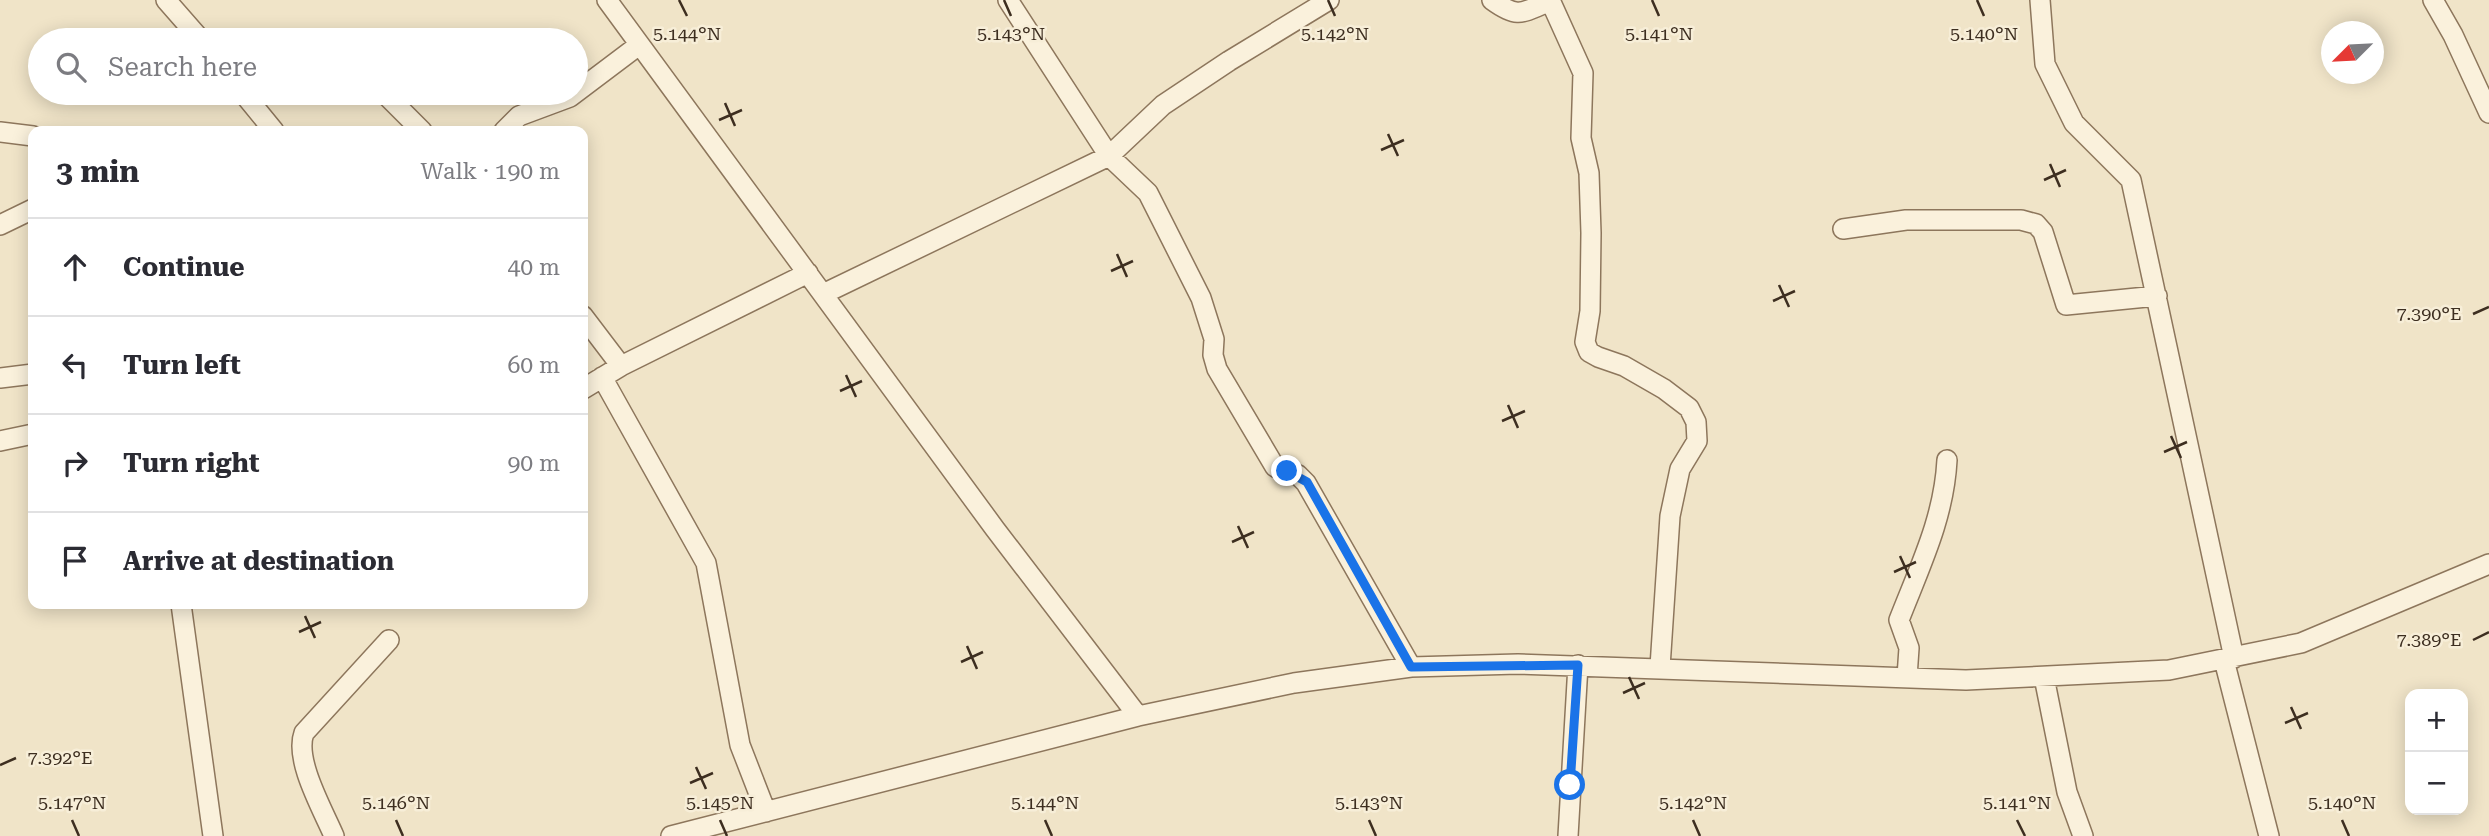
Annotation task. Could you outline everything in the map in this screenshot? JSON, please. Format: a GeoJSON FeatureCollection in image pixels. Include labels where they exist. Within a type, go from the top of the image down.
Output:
{"type":"FeatureCollection","features":[{"type":"Feature","properties":{"kind":"street"},"geometry":{"type":"LineString","coordinates":[[166,0],[190,28]]}},
{"type":"Feature","properties":{"kind":"street"},"geometry":{"type":"LineString","coordinates":[[607,0],[1138,716]]}},
{"type":"Feature","properties":{"kind":"street"},"geometry":{"type":"LineString","coordinates":[[1008,0],[1109,156],[1148,193],[1201,298],[1214,339],[1213,355],[1217,369],[1254,436],[1275,467],[1298,475],[1307,482],[1411,667]]}},
{"type":"Feature","properties":{"kind":"street"},"geometry":{"type":"LineString","coordinates":[[823,294],[1109,156],[1163,105],[1329,0]]}},
{"type":"Feature","properties":{"kind":"street"},"geometry":{"type":"LineString","coordinates":[[1492,0],[1510,13],[1522,13],[1550,1],[1583,74],[1581,138],[1590,173],[1590,312],[1586,342],[1589,352],[1624,366],[1664,389],[1689,408],[1696,422],[1697,441],[1680,469],[1670,516],[1660,667]]}},
{"type":"Feature","properties":{"kind":"street"},"geometry":{"type":"LineString","coordinates":[[2040,0],[2045,64],[2074,123],[2131,180],[2157,296],[2229,659],[2269,836]]}},
{"type":"Feature","properties":{"kind":"street"},"geometry":{"type":"LineString","coordinates":[[2433,0],[2454,35],[2489,113]]}},
{"type":"Feature","properties":{"kind":"street"},"geometry":{"type":"LineString","coordinates":[[588,83],[639,45]]}},
{"type":"Feature","properties":{"kind":"street"},"geometry":{"type":"LineString","coordinates":[[253,105],[270,126]]}},
{"type":"Feature","properties":{"kind":"street"},"geometry":{"type":"LineString","coordinates":[[396,105],[417,126]]}},
{"type":"Feature","properties":{"kind":"street"},"geometry":{"type":"LineString","coordinates":[[509,126],[519,116],[549,105]]}},
{"type":"Feature","properties":{"kind":"street"},"geometry":{"type":"LineString","coordinates":[[0,132],[28,135]]}},
{"type":"Feature","properties":{"kind":"street"},"geometry":{"type":"LineString","coordinates":[[0,225],[28,211]]}},
{"type":"Feature","properties":{"kind":"street"},"geometry":{"type":"LineString","coordinates":[[1843,229],[1906,220],[2021,220],[2036,224],[2043,232],[2066,305],[2157,296]]}},
{"type":"Feature","properties":{"kind":"street"},"geometry":{"type":"LineString","coordinates":[[588,386],[621,366],[807,273]]}},
{"type":"Feature","properties":{"kind":"street"},"geometry":{"type":"LineString","coordinates":[[588,323],[621,366]]}},
{"type":"Feature","properties":{"kind":"street"},"geometry":{"type":"LineString","coordinates":[[0,378],[28,375]]}},
{"type":"Feature","properties":{"kind":"street"},"geometry":{"type":"LineString","coordinates":[[602,377],[706,563],[723,643],[724,668],[734,721],[765,812]]}},
{"type":"Feature","properties":{"kind":"street"},"geometry":{"type":"LineString","coordinates":[[0,441],[28,435]]}},
{"type":"Feature","properties":{"kind":"street"},"geometry":{"type":"LineString","coordinates":[[1907,677],[1909,648],[1899,620],[1923,568],[1940,515],[1947,460]]}},
{"type":"Feature","properties":{"kind":"street"},"geometry":{"type":"LineString","coordinates":[[671,836],[1138,716],[1294,683],[1411,667],[1578,665],[1966,680],[2169,670],[2301,643],[2489,564]]}},
{"type":"Feature","properties":{"kind":"street"},"geometry":{"type":"LineString","coordinates":[[182,609],[213,836]]}},
{"type":"Feature","properties":{"kind":"street"},"geometry":{"type":"LineString","coordinates":[[334,836],[306,769],[301,742],[304,733],[389,640]]}},
{"type":"Feature","properties":{"kind":"street"},"geometry":{"type":"LineString","coordinates":[[1569,836],[1578,665]]}},
{"type":"Feature","properties":{"kind":"street"},"geometry":{"type":"LineString","coordinates":[[2044,677],[2067,792],[2083,836]]}},
{"type":"Feature","properties":{"kind":"route"},"geometry":{"type":"LineString","coordinates":[[1287,471],[1307,482],[1411,667],[1578,665],[1570,785]]}}]}
